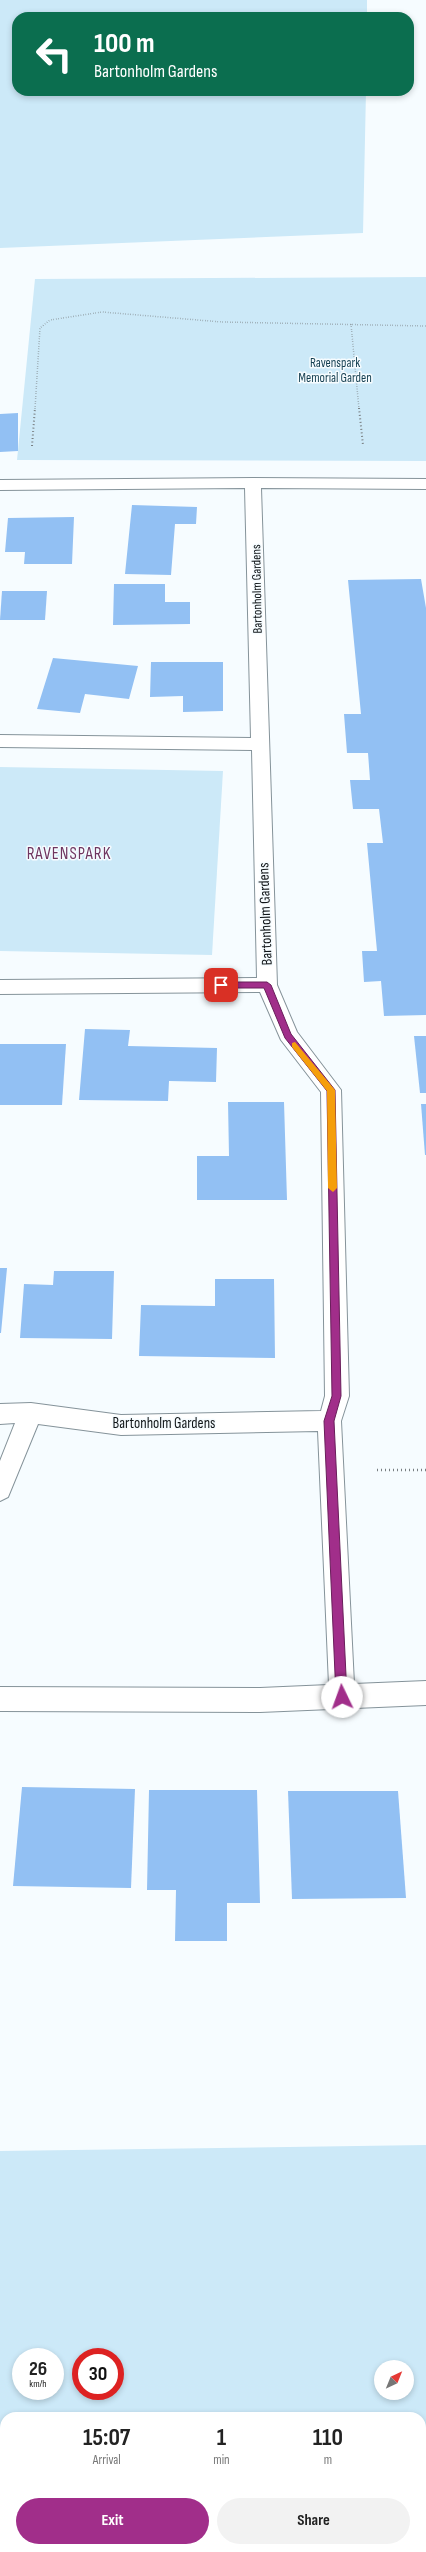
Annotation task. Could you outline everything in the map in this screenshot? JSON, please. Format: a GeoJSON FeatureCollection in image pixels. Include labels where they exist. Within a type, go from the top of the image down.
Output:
{"type":"FeatureCollection","features":[{"type":"Feature","properties":{"kind":"street"},"geometry":{"type":"LineString","coordinates":[[0,485],[254,482],[426,484]]}},
{"type":"Feature","properties":{"kind":"street","name":"Bartonholm Gardens"},"geometry":{"type":"LineString","coordinates":[[0,987],[267,985],[254,482]]}},
{"type":"Feature","properties":{"kind":"street"},"geometry":{"type":"LineString","coordinates":[[0,741],[260,744]]}},
{"type":"Feature","properties":{"kind":"street"},"geometry":{"type":"LineString","coordinates":[[267,985],[288,1036],[331,1090],[337,1396],[329,1421],[342,1697]]}},
{"type":"Feature","properties":{"kind":"street"},"geometry":{"type":"LineString","coordinates":[[0,1490],[31,1413]]}},
{"type":"Feature","properties":{"kind":"street","name":"Bartonholm Gardens"},"geometry":{"type":"LineString","coordinates":[[0,1414],[31,1413],[121,1424],[329,1421]]}},
{"type":"Feature","properties":{"kind":"street"},"geometry":{"type":"LineString","coordinates":[[0,1698],[260,1700],[426,1693]]}},
{"type":"Feature","properties":{"kind":"path"},"geometry":{"type":"LineString","coordinates":[[30,485],[40,328],[50,320],[102,312],[222,322],[426,326]]}},
{"type":"Feature","properties":{"kind":"path"},"geometry":{"type":"LineString","coordinates":[[351,324],[367,484]]}},
{"type":"Feature","properties":{"kind":"green space"},"geometry":{"type":"Polygon","coordinates":[[[0,0],[367,0],[367,12],[12,12],[12,96],[366,96],[363,233],[0,248],[0,0]]]}},
{"type":"Feature","properties":{"kind":"green space","name":"Ravenspark Memorial Garden"},"geometry":{"type":"Polygon","coordinates":[[[426,277],[426,461],[17,460],[35,279],[426,277]]]}},
{"type":"Feature","properties":{"kind":"green space"},"geometry":{"type":"Polygon","coordinates":[[[0,767],[223,771],[212,955],[0,951],[0,767]]]}},
{"type":"Feature","properties":{"kind":"green space"},"geometry":{"type":"Polygon","coordinates":[[[426,2145],[426,2412],[0,2412],[0,2151],[426,2145]]]}},
{"type":"Feature","properties":{"kind":"building"},"geometry":{"type":"Polygon","coordinates":[[[18,413],[18,451],[0,452],[0,414],[18,413]]]}},
{"type":"Feature","properties":{"kind":"building"},"geometry":{"type":"Polygon","coordinates":[[[132,505],[197,507],[196,524],[175,524],[171,575],[125,574],[132,505]]]}},
{"type":"Feature","properties":{"kind":"building"},"geometry":{"type":"Polygon","coordinates":[[[74,517],[72,564],[24,564],[25,552],[5,552],[8,518],[74,517]]]}},
{"type":"Feature","properties":{"kind":"building"},"geometry":{"type":"Polygon","coordinates":[[[421,579],[426,608],[426,1015],[384,1016],[381,981],[364,982],[362,951],[377,951],[367,843],[383,843],[379,809],[353,809],[350,780],[370,780],[368,753],[347,753],[344,714],[361,714],[348,580],[421,579]]]}},
{"type":"Feature","properties":{"kind":"building"},"geometry":{"type":"Polygon","coordinates":[[[114,584],[165,584],[165,602],[190,602],[190,624],[113,625],[114,584]]]}},
{"type":"Feature","properties":{"kind":"building"},"geometry":{"type":"Polygon","coordinates":[[[2,591],[47,591],[45,620],[0,620],[2,591]]]}},
{"type":"Feature","properties":{"kind":"building"},"geometry":{"type":"Polygon","coordinates":[[[53,658],[138,666],[129,699],[85,694],[80,713],[37,709],[53,658]]]}},
{"type":"Feature","properties":{"kind":"building"},"geometry":{"type":"Polygon","coordinates":[[[151,662],[223,662],[223,711],[183,712],[183,696],[150,697],[151,662]]]}},
{"type":"Feature","properties":{"kind":"building"},"geometry":{"type":"Polygon","coordinates":[[[85,1029],[130,1030],[128,1046],[217,1048],[216,1082],[169,1081],[168,1101],[79,1100],[85,1029]]]}},
{"type":"Feature","properties":{"kind":"building"},"geometry":{"type":"Polygon","coordinates":[[[414,1036],[426,1036],[426,1093],[420,1093],[414,1036]]]}},
{"type":"Feature","properties":{"kind":"building"},"geometry":{"type":"Polygon","coordinates":[[[0,1044],[66,1044],[62,1105],[0,1105],[0,1044]]]}},
{"type":"Feature","properties":{"kind":"building"},"geometry":{"type":"Polygon","coordinates":[[[228,1102],[284,1102],[287,1200],[197,1200],[197,1156],[229,1156],[228,1102]]]}},
{"type":"Feature","properties":{"kind":"building"},"geometry":{"type":"Polygon","coordinates":[[[421,1104],[426,1104],[426,1155],[425,1155],[421,1104]]]}},
{"type":"Feature","properties":{"kind":"building"},"geometry":{"type":"Polygon","coordinates":[[[0,1268],[7,1268],[1,1333],[0,1333],[0,1268]]]}},
{"type":"Feature","properties":{"kind":"building"},"geometry":{"type":"Polygon","coordinates":[[[54,1271],[114,1271],[112,1339],[20,1338],[24,1284],[53,1285],[54,1271]]]}},
{"type":"Feature","properties":{"kind":"building"},"geometry":{"type":"Polygon","coordinates":[[[215,1279],[274,1279],[275,1358],[139,1356],[141,1305],[215,1306],[215,1279]]]}},
{"type":"Feature","properties":{"kind":"building"},"geometry":{"type":"Polygon","coordinates":[[[22,1787],[135,1789],[131,1888],[13,1886],[22,1787]]]}},
{"type":"Feature","properties":{"kind":"building"},"geometry":{"type":"Polygon","coordinates":[[[149,1790],[257,1790],[260,1903],[227,1903],[227,1941],[175,1941],[176,1890],[147,1890],[149,1790]]]}},
{"type":"Feature","properties":{"kind":"building"},"geometry":{"type":"Polygon","coordinates":[[[288,1791],[398,1791],[406,1898],[292,1899],[288,1791]]]}},
{"type":"Feature","properties":{"kind":"slow traffic"},"geometry":{"type":"LineString","coordinates":[[295,1045],[331,1090],[333,1188]]}},
{"type":"Feature","properties":{"kind":"district","name":"RAVENSPARK"},"geometry":{"type":"Point","coordinates":[69,853]}},
{"type":"Feature","properties":{"kind":"route"},"geometry":{"type":"LineString","coordinates":[[221,985],[267,985],[288,1036],[331,1090],[337,1396],[329,1421],[342,1697]]}}]}
